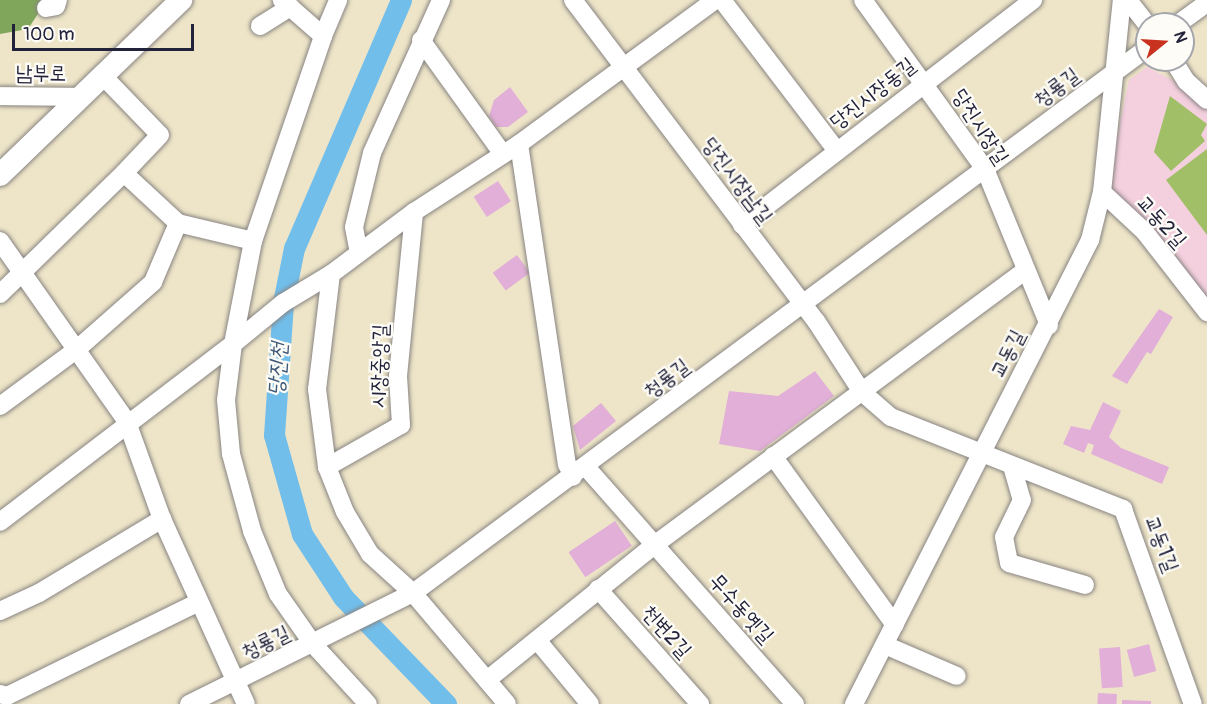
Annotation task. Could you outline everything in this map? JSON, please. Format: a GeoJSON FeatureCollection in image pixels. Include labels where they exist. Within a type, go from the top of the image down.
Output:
{"type":"FeatureCollection","features":[{"type":"Feature","properties":{"kind":"main road"},"geometry":{"type":"LineString","coordinates":[[0,175],[181,0]]}},
{"type":"Feature","properties":{"kind":"street"},"geometry":{"type":"LineString","coordinates":[[338,0],[253,241],[233,344],[226,400],[231,454],[252,531],[278,594],[313,645],[368,704]]}},
{"type":"Feature","properties":{"kind":"street"},"geometry":{"type":"LineString","coordinates":[[359,253],[354,227],[372,153],[441,0]]}},
{"type":"Feature","properties":{"kind":"street","name":"당진시장남길"},"geometry":{"type":"LineString","coordinates":[[573,0],[803,306],[862,392],[891,417],[983,452]]}},
{"type":"Feature","properties":{"kind":"street"},"geometry":{"type":"LineString","coordinates":[[0,522],[127,422],[233,344],[283,303],[331,274],[414,212],[519,144],[715,0]]}},
{"type":"Feature","properties":{"kind":"street"},"geometry":{"type":"LineString","coordinates":[[722,0],[837,151]]}},
{"type":"Feature","properties":{"kind":"street","name":"당진시장길"},"geometry":{"type":"LineString","coordinates":[[863,0],[985,169],[1024,271],[1048,325]]}},
{"type":"Feature","properties":{"kind":"street","name":"당진시장동길"},"geometry":{"type":"LineString","coordinates":[[742,225],[924,82],[1008,7],[1033,0]]}},
{"type":"Feature","properties":{"kind":"street","name":"교동길"},"geometry":{"type":"LineString","coordinates":[[854,704],[1090,240],[1102,192],[1117,72],[1122,0]]}},
{"type":"Feature","properties":{"kind":"street"},"geometry":{"type":"LineString","coordinates":[[1128,0],[1138,12]]}},
{"type":"Feature","properties":{"kind":"street"},"geometry":{"type":"LineString","coordinates":[[260,26],[286,3],[324,36]]}},
{"type":"Feature","properties":{"kind":"street"},"geometry":{"type":"LineString","coordinates":[[1195,12],[1207,3]]}},
{"type":"Feature","properties":{"kind":"street"},"geometry":{"type":"LineString","coordinates":[[422,40],[503,154]]}},
{"type":"Feature","properties":{"kind":"street","name":"청룡길"},"geometry":{"type":"LineString","coordinates":[[189,704],[313,645],[413,593],[1135,58]]}},
{"type":"Feature","properties":{"kind":"street"},"geometry":{"type":"LineString","coordinates":[[1180,72],[1186,81],[1207,100]]}},
{"type":"Feature","properties":{"kind":"street"},"geometry":{"type":"LineString","coordinates":[[0,294],[160,135],[102,75]]}},
{"type":"Feature","properties":{"kind":"street","name":"남부로"},"geometry":{"type":"LineString","coordinates":[[0,96],[81,97]]}},
{"type":"Feature","properties":{"kind":"street"},"geometry":{"type":"LineString","coordinates":[[0,103],[17,102],[63,115]]}},
{"type":"Feature","properties":{"kind":"street"},"geometry":{"type":"LineString","coordinates":[[519,144],[567,464],[579,472]]}},
{"type":"Feature","properties":{"kind":"street"},"geometry":{"type":"LineString","coordinates":[[124,173],[178,223],[253,241]]}},
{"type":"Feature","properties":{"kind":"street","name":"교동2길"},"geometry":{"type":"LineString","coordinates":[[1102,192],[1144,231],[1207,312]]}},
{"type":"Feature","properties":{"kind":"street","name":"시장중앙길"},"geometry":{"type":"LineString","coordinates":[[327,467],[400,425],[398,376],[414,212]]}},
{"type":"Feature","properties":{"kind":"street"},"geometry":{"type":"LineString","coordinates":[[0,406],[76,350],[153,282],[178,223]]}},
{"type":"Feature","properties":{"kind":"street"},"geometry":{"type":"LineString","coordinates":[[0,241],[127,422],[162,519],[238,681],[246,704]]}},
{"type":"Feature","properties":{"kind":"street"},"geometry":{"type":"LineString","coordinates":[[487,680],[653,546],[1024,271]]}},
{"type":"Feature","properties":{"kind":"street"},"geometry":{"type":"LineString","coordinates":[[331,274],[318,389],[327,467],[345,512],[370,554],[413,593],[507,704]]}},
{"type":"Feature","properties":{"kind":"street","name":"교동1길"},"geometry":{"type":"LineString","coordinates":[[983,452],[1012,466],[1123,509],[1193,704]]}},
{"type":"Feature","properties":{"kind":"street"},"geometry":{"type":"LineString","coordinates":[[773,456],[895,625]]}},
{"type":"Feature","properties":{"kind":"street"},"geometry":{"type":"LineString","coordinates":[[1012,466],[1022,500],[1004,537],[1009,562],[1085,585]]}},
{"type":"Feature","properties":{"kind":"street","name":"무수동옛길"},"geometry":{"type":"LineString","coordinates":[[579,472],[653,546],[786,700]]}},
{"type":"Feature","properties":{"kind":"street"},"geometry":{"type":"LineString","coordinates":[[0,611],[39,593],[162,519]]}},
{"type":"Feature","properties":{"kind":"street","name":"천변2길"},"geometry":{"type":"LineString","coordinates":[[598,590],[700,704]]}},
{"type":"Feature","properties":{"kind":"street"},"geometry":{"type":"LineString","coordinates":[[0,694],[7,696],[199,602]]}},
{"type":"Feature","properties":{"kind":"street"},"geometry":{"type":"LineString","coordinates":[[537,640],[590,704]]}},
{"type":"Feature","properties":{"kind":"street"},"geometry":{"type":"LineString","coordinates":[[885,645],[957,676]]}},
{"type":"Feature","properties":{"kind":"shaded area"},"geometry":{"type":"Polygon","coordinates":[[[1140,72],[1157,72],[1180,84],[1207,105],[1207,299],[1112,189],[1113,156],[1129,80],[1140,72]]]}},
{"type":"Feature","properties":{"kind":"green space"},"geometry":{"type":"Polygon","coordinates":[[[0,0],[47,0],[28,29],[0,34],[0,0]]]}},
{"type":"Feature","properties":{"kind":"green space"},"geometry":{"type":"Polygon","coordinates":[[[1170,96],[1207,124],[1201,135],[1205,141],[1171,171],[1154,152],[1170,96]]]}},
{"type":"Feature","properties":{"kind":"green space"},"geometry":{"type":"Polygon","coordinates":[[[1207,149],[1207,235],[1166,180],[1207,149]]]}},
{"type":"Feature","properties":{"kind":"building"},"geometry":{"type":"Polygon","coordinates":[[[510,87],[528,112],[508,127],[496,127],[489,116],[494,100],[510,87]]]}},
{"type":"Feature","properties":{"kind":"building"},"geometry":{"type":"Polygon","coordinates":[[[498,181],[511,201],[487,217],[474,197],[498,181]]]}},
{"type":"Feature","properties":{"kind":"building"},"geometry":{"type":"Polygon","coordinates":[[[517,255],[530,273],[506,290],[493,273],[517,255]]]}},
{"type":"Feature","properties":{"kind":"building"},"geometry":{"type":"Polygon","coordinates":[[[1159,309],[1173,317],[1151,354],[1147,352],[1127,384],[1112,376],[1159,309]]]}},
{"type":"Feature","properties":{"kind":"building"},"geometry":{"type":"Polygon","coordinates":[[[815,371],[834,396],[760,451],[719,444],[729,391],[778,396],[815,371]]]}},
{"type":"Feature","properties":{"kind":"building"},"geometry":{"type":"Polygon","coordinates":[[[1103,402],[1121,411],[1109,437],[1121,448],[1169,467],[1162,484],[1091,454],[1094,445],[1088,443],[1084,453],[1063,444],[1071,426],[1090,430],[1103,402]]]}},
{"type":"Feature","properties":{"kind":"building"},"geometry":{"type":"Polygon","coordinates":[[[601,403],[616,421],[580,450],[573,426],[601,403]]]}},
{"type":"Feature","properties":{"kind":"building"},"geometry":{"type":"Polygon","coordinates":[[[615,521],[632,546],[585,577],[569,552],[615,521]]]}},
{"type":"Feature","properties":{"kind":"building"},"geometry":{"type":"Polygon","coordinates":[[[1149,644],[1156,671],[1134,677],[1127,650],[1149,644]]]}},
{"type":"Feature","properties":{"kind":"building"},"geometry":{"type":"Polygon","coordinates":[[[1120,647],[1123,687],[1102,688],[1099,648],[1120,647]]]}},
{"type":"Feature","properties":{"kind":"building"},"geometry":{"type":"Polygon","coordinates":[[[1098,693],[1117,694],[1116,704],[1097,704],[1098,693]]]}},
{"type":"Feature","properties":{"kind":"building"},"geometry":{"type":"Polygon","coordinates":[[[1122,700],[1151,701],[1151,704],[1122,704],[1122,700]]]}},
{"type":"Feature","properties":{"kind":"waterway","name":"당진천"},"geometry":{"type":"LineString","coordinates":[[401,0],[294,248],[283,303],[274,435],[302,534],[343,597],[446,704]]}}]}
